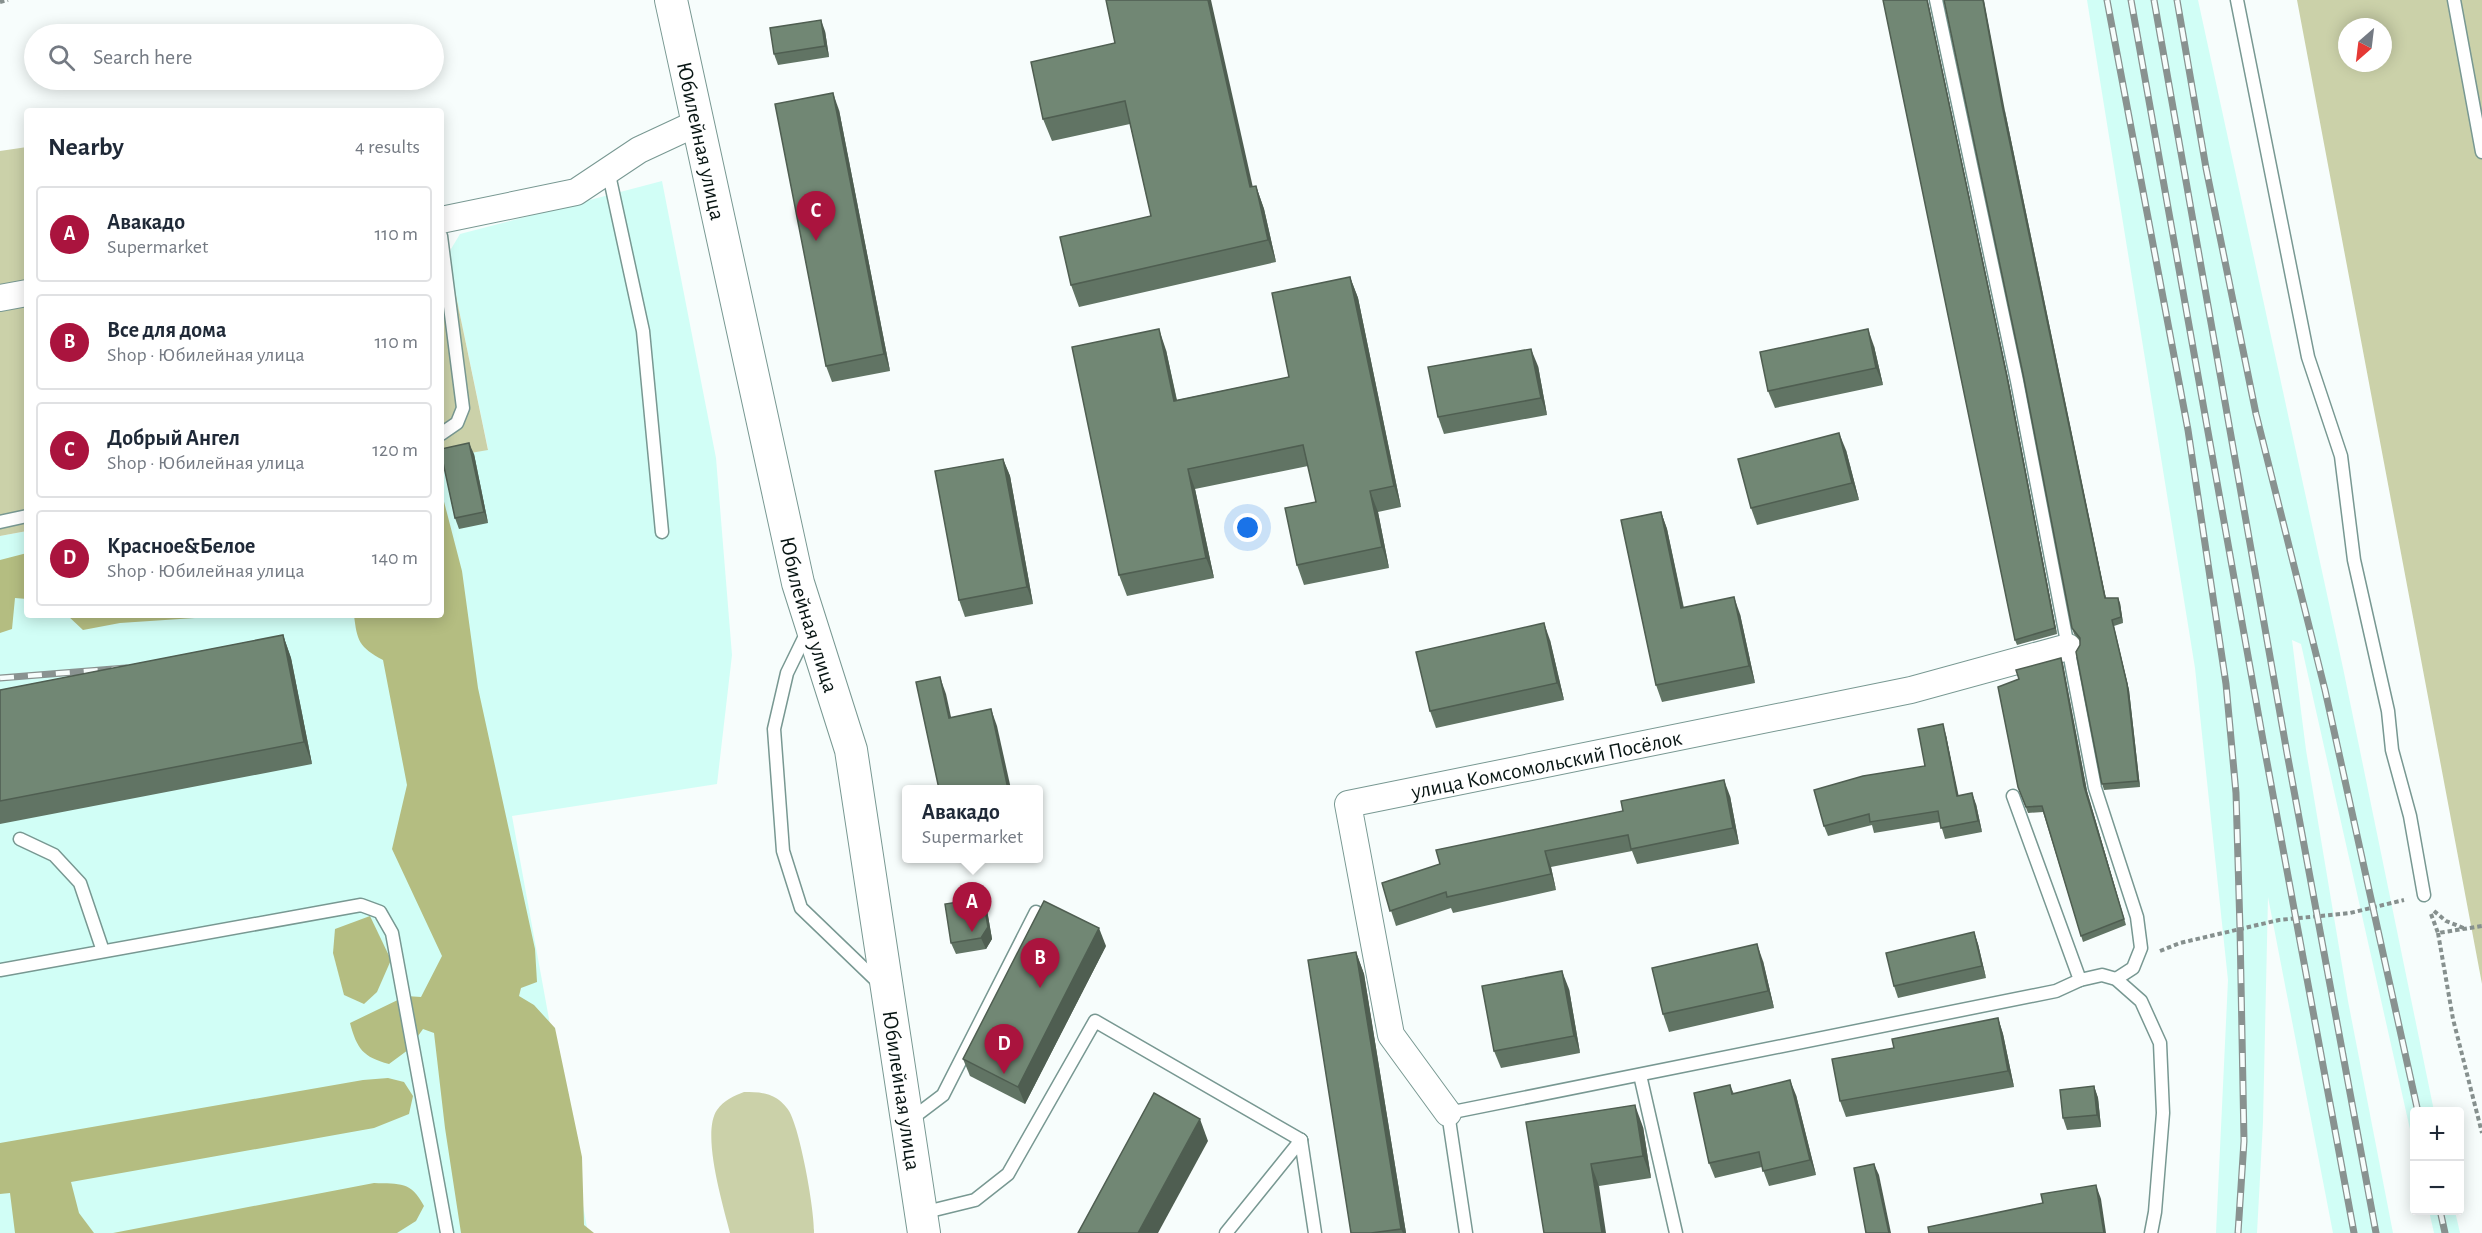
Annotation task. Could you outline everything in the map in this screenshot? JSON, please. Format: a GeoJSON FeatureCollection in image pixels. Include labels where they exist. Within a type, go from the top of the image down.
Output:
{"type":"FeatureCollection","features":[{"type":"Feature","properties":{"kind":"street","name":"Юбилейная улица"},"geometry":{"type":"LineString","coordinates":[[671,0],[798,583],[851,750],[923,1223]]}},
{"type":"Feature","properties":{"kind":"street"},"geometry":{"type":"LineString","coordinates":[[444,219],[576,192],[639,150],[698,123]]}},
{"type":"Feature","properties":{"kind":"street"},"geometry":{"type":"LineString","coordinates":[[0,298],[24,294]]}},
{"type":"Feature","properties":{"kind":"street","name":"улица Комсомольский Посёлок"},"geometry":{"type":"LineString","coordinates":[[1448,1113],[1391,1035],[1348,804],[1911,690],[2068,647]]}},
{"type":"Feature","properties":{"kind":"lane"},"geometry":{"type":"LineString","coordinates":[[1936,0],[2017,381],[2095,788],[2138,917],[2141,948],[2133,968],[2116,979]]}},
{"type":"Feature","properties":{"kind":"lane"},"geometry":{"type":"LineString","coordinates":[[2237,0],[2308,357],[2341,456],[2354,560],[2388,711],[2392,750],[2410,816],[2424,895]]}},
{"type":"Feature","properties":{"kind":"lane"},"geometry":{"type":"LineString","coordinates":[[2454,0],[2482,152]]}},
{"type":"Feature","properties":{"kind":"lane"},"geometry":{"type":"LineString","coordinates":[[608,170],[643,331],[662,532]]}},
{"type":"Feature","properties":{"kind":"lane"},"geometry":{"type":"LineString","coordinates":[[444,259],[463,408],[457,423],[444,432]]}},
{"type":"Feature","properties":{"kind":"lane"},"geometry":{"type":"LineString","coordinates":[[0,522],[24,517]]}},
{"type":"Feature","properties":{"kind":"lane"},"geometry":{"type":"LineString","coordinates":[[811,623],[787,673],[774,729],[783,850],[801,908],[887,991]]}},
{"type":"Feature","properties":{"kind":"lane"},"geometry":{"type":"LineString","coordinates":[[2013,796],[2080,980]]}},
{"type":"Feature","properties":{"kind":"lane"},"geometry":{"type":"LineString","coordinates":[[20,839],[54,855],[80,883],[104,951]]}},
{"type":"Feature","properties":{"kind":"lane"},"geometry":{"type":"LineString","coordinates":[[0,970],[362,905],[380,912],[393,933],[447,1233]]}},
{"type":"Feature","properties":{"kind":"lane"},"geometry":{"type":"LineString","coordinates":[[907,1122],[943,1095],[1036,912]]}},
{"type":"Feature","properties":{"kind":"lane"},"geometry":{"type":"LineString","coordinates":[[1466,1233],[1448,1113],[2056,991],[2080,980],[2102,975],[2116,979],[2141,1001],[2160,1043],[2163,1113],[2151,1233]]}},
{"type":"Feature","properties":{"kind":"lane"},"geometry":{"type":"LineString","coordinates":[[923,1223],[975,1200],[1008,1174],[1095,1021],[1301,1140]]}},
{"type":"Feature","properties":{"kind":"lane"},"geometry":{"type":"LineString","coordinates":[[1640,1075],[1676,1233]]}},
{"type":"Feature","properties":{"kind":"lane"},"geometry":{"type":"LineString","coordinates":[[1226,1233],[1301,1140]]}},
{"type":"Feature","properties":{"kind":"lane"},"geometry":{"type":"LineString","coordinates":[[1301,1140],[1316,1233]]}},
{"type":"Feature","properties":{"kind":"path"},"geometry":{"type":"LineString","coordinates":[[0,2],[8,0]]}},
{"type":"Feature","properties":{"kind":"path"},"geometry":{"type":"LineString","coordinates":[[2133,968],[2151,955],[2180,943],[2279,920],[2350,913],[2424,895]]}},
{"type":"Feature","properties":{"kind":"path"},"geometry":{"type":"LineString","coordinates":[[2467,929],[2446,921],[2428,907],[2438,933],[2453,1019],[2482,1133]]}},
{"type":"Feature","properties":{"kind":"path"},"geometry":{"type":"LineString","coordinates":[[2438,933],[2482,926]]}},
{"type":"Feature","properties":{"kind":"shaded area"},"geometry":{"type":"Polygon","coordinates":[[[2087,0],[2198,0],[2343,668],[2433,1107],[2410,1107],[2410,1129],[2301,644],[2292,640],[2306,750],[2348,1001],[2393,1233],[2333,1233],[2268,897],[2263,1122],[2257,1233],[2216,1233],[2228,980],[2195,668],[2087,0]]]}},
{"type":"Feature","properties":{"kind":"shaded area"},"geometry":{"type":"Polygon","coordinates":[[[2297,0],[2482,0],[2482,984],[2297,0]]]}},
{"type":"Feature","properties":{"kind":"shaded area"},"geometry":{"type":"Polygon","coordinates":[[[24,147],[24,532],[0,536],[0,151],[24,147]]]}},
{"type":"Feature","properties":{"kind":"shaded area"},"geometry":{"type":"Polygon","coordinates":[[[662,181],[716,458],[732,655],[717,784],[512,816],[588,1233],[0,1233],[0,536],[24,532],[24,618],[444,618],[444,457],[488,449],[448,257],[460,234],[662,181]]]}},
{"type":"Feature","properties":{"kind":"shaded area"},"geometry":{"type":"Polygon","coordinates":[[[444,214],[448,257],[488,450],[444,457],[444,214]]]}},
{"type":"Feature","properties":{"kind":"shaded area"},"geometry":{"type":"Polygon","coordinates":[[[744,1092],[772,1096],[789,1111],[798,1135],[806,1170],[814,1233],[730,1233],[715,1170],[711,1135],[717,1110],[733,1097],[744,1092]]]}},
{"type":"Feature","properties":{"kind":"shaded area"},"geometry":{"type":"Polygon","coordinates":[[[2430,1215],[2456,1215],[2460,1233],[2434,1233],[2430,1215]]]}},
{"type":"Feature","properties":{"kind":"green space"},"geometry":{"type":"Polygon","coordinates":[[[444,502],[462,571],[478,688],[535,949],[537,982],[521,988],[519,996],[534,1005],[555,1028],[582,1157],[584,1225],[594,1233],[461,1233],[445,1128],[434,1033],[423,1029],[408,1050],[389,1064],[367,1055],[355,1039],[350,1023],[406,996],[421,997],[442,956],[392,849],[407,785],[383,660],[364,647],[356,631],[354,618],[444,618],[444,502]]]}},
{"type":"Feature","properties":{"kind":"green space"},"geometry":{"type":"Polygon","coordinates":[[[24,554],[24,599],[15,598],[12,629],[0,633],[0,560],[24,554]]]}},
{"type":"Feature","properties":{"kind":"green space"},"geometry":{"type":"Polygon","coordinates":[[[70,618],[195,618],[120,623],[83,630],[70,618]]]}},
{"type":"Feature","properties":{"kind":"green space"},"geometry":{"type":"Polygon","coordinates":[[[370,916],[391,960],[377,992],[364,1004],[344,995],[333,953],[335,929],[370,916]]]}},
{"type":"Feature","properties":{"kind":"green space"},"geometry":{"type":"Polygon","coordinates":[[[388,1078],[404,1082],[413,1096],[409,1114],[374,1128],[71,1182],[79,1213],[94,1233],[15,1233],[10,1193],[0,1194],[0,1143],[363,1080],[388,1078]]]}},
{"type":"Feature","properties":{"kind":"green space"},"geometry":{"type":"Polygon","coordinates":[[[374,1183],[398,1184],[414,1192],[424,1206],[416,1221],[397,1233],[113,1233],[374,1183]]]}},
{"type":"Feature","properties":{"kind":"building"},"geometry":{"type":"Polygon","coordinates":[[[1106,0],[1208,0],[1250,187],[1256,186],[1268,240],[1071,285],[1060,237],[1151,216],[1125,101],[1043,119],[1031,62],[1115,43],[1106,0]]]}},
{"type":"Feature","properties":{"kind":"building"},"geometry":{"type":"Polygon","coordinates":[[[1883,0],[1927,0],[2007,377],[2055,628],[2015,640],[1883,0]]]}},
{"type":"Feature","properties":{"kind":"building"},"geometry":{"type":"Polygon","coordinates":[[[1944,0],[1983,0],[2002,105],[2105,598],[2118,598],[2121,617],[2112,620],[2127,684],[2138,781],[2102,784],[2101,780],[2076,652],[2080,645],[2080,638],[2072,628],[2023,374],[1944,0]]]}},
{"type":"Feature","properties":{"kind":"building"},"geometry":{"type":"Polygon","coordinates":[[[821,20],[825,46],[774,54],[770,28],[821,20]]]}},
{"type":"Feature","properties":{"kind":"building"},"geometry":{"type":"Polygon","coordinates":[[[833,93],[884,354],[826,366],[775,104],[833,93]]]}},
{"type":"Feature","properties":{"kind":"building"},"geometry":{"type":"Polygon","coordinates":[[[1350,277],[1394,486],[1370,491],[1382,547],[1297,565],[1285,508],[1316,502],[1303,445],[1188,469],[1206,558],[1119,575],[1072,347],[1159,329],[1174,401],[1289,377],[1272,293],[1350,277]]]}},
{"type":"Feature","properties":{"kind":"building"},"geometry":{"type":"Polygon","coordinates":[[[1868,329],[1876,368],[1768,391],[1760,352],[1868,329]]]}},
{"type":"Feature","properties":{"kind":"building"},"geometry":{"type":"Polygon","coordinates":[[[1531,349],[1541,398],[1438,417],[1428,367],[1531,349]]]}},
{"type":"Feature","properties":{"kind":"building"},"geometry":{"type":"Polygon","coordinates":[[[1839,433],[1852,483],[1751,508],[1738,459],[1839,433]]]}},
{"type":"Feature","properties":{"kind":"building"},"geometry":{"type":"Polygon","coordinates":[[[469,443],[484,512],[455,518],[444,467],[444,448],[469,443]]]}},
{"type":"Feature","properties":{"kind":"building"},"geometry":{"type":"Polygon","coordinates":[[[1003,459],[1027,587],[959,600],[935,471],[1003,459]]]}},
{"type":"Feature","properties":{"kind":"building"},"geometry":{"type":"Polygon","coordinates":[[[1661,512],[1681,608],[1734,597],[1749,666],[1656,685],[1621,520],[1661,512]]]}},
{"type":"Feature","properties":{"kind":"building"},"geometry":{"type":"Polygon","coordinates":[[[1544,623],[1557,683],[1430,711],[1416,652],[1544,623]]]}},
{"type":"Feature","properties":{"kind":"building"},"geometry":{"type":"Polygon","coordinates":[[[283,635],[304,742],[0,801],[0,690],[283,635]]]}},
{"type":"Feature","properties":{"kind":"building"},"geometry":{"type":"Polygon","coordinates":[[[2061,658],[2084,786],[2124,919],[2081,936],[2042,806],[2026,807],[2018,787],[1998,687],[2019,679],[2016,670],[2061,658]]]}},
{"type":"Feature","properties":{"kind":"building"},"geometry":{"type":"Polygon","coordinates":[[[940,677],[949,718],[991,709],[1007,785],[938,785],[916,682],[940,677]]]}},
{"type":"Feature","properties":{"kind":"building"},"geometry":{"type":"Polygon","coordinates":[[[1943,724],[1957,796],[1972,793],[1978,821],[1941,828],[1938,811],[1870,822],[1869,814],[1824,826],[1814,790],[1863,776],[1925,766],[1918,729],[1943,724]]]}},
{"type":"Feature","properties":{"kind":"building"},"geometry":{"type":"Polygon","coordinates":[[[1724,780],[1733,828],[1631,849],[1628,835],[1545,851],[1551,874],[1447,897],[1446,892],[1390,911],[1382,883],[1440,864],[1436,850],[1623,811],[1621,801],[1724,780]]]}},
{"type":"Feature","properties":{"kind":"building"},"geometry":{"type":"Polygon","coordinates":[[[983,898],[988,927],[981,938],[951,943],[945,904],[983,898]]]}},
{"type":"Feature","properties":{"kind":"building"},"geometry":{"type":"Polygon","coordinates":[[[1044,901],[1099,928],[1018,1087],[963,1059],[1044,901]]]}},
{"type":"Feature","properties":{"kind":"building"},"geometry":{"type":"Polygon","coordinates":[[[1974,932],[1982,966],[1894,986],[1886,953],[1974,932]]]}},
{"type":"Feature","properties":{"kind":"building"},"geometry":{"type":"Polygon","coordinates":[[[1757,944],[1768,991],[1663,1014],[1652,968],[1757,944]]]}},
{"type":"Feature","properties":{"kind":"building"},"geometry":{"type":"Polygon","coordinates":[[[1356,952],[1401,1229],[1371,1233],[1351,1233],[1308,960],[1356,952]]]}},
{"type":"Feature","properties":{"kind":"building"},"geometry":{"type":"Polygon","coordinates":[[[1562,971],[1574,1036],[1494,1051],[1482,986],[1562,971]]]}},
{"type":"Feature","properties":{"kind":"building"},"geometry":{"type":"Polygon","coordinates":[[[1998,1018],[2008,1071],[1840,1101],[1832,1059],[1894,1048],[1892,1039],[1998,1018]]]}},
{"type":"Feature","properties":{"kind":"building"},"geometry":{"type":"Polygon","coordinates":[[[1790,1080],[1810,1160],[1763,1171],[1759,1152],[1709,1163],[1694,1093],[1730,1085],[1732,1094],[1790,1080]]]}},
{"type":"Feature","properties":{"kind":"building"},"geometry":{"type":"Polygon","coordinates":[[[2094,1086],[2097,1115],[2063,1118],[2060,1090],[2094,1086]]]}},
{"type":"Feature","properties":{"kind":"building"},"geometry":{"type":"Polygon","coordinates":[[[1154,1093],[1200,1119],[1138,1233],[1078,1233],[1154,1093]]]}},
{"type":"Feature","properties":{"kind":"building"},"geometry":{"type":"Polygon","coordinates":[[[1635,1105],[1643,1156],[1591,1164],[1602,1233],[1544,1233],[1526,1122],[1635,1105]]]}},
{"type":"Feature","properties":{"kind":"building"},"geometry":{"type":"Polygon","coordinates":[[[1874,1164],[1889,1233],[1866,1233],[1854,1168],[1874,1164]]]}},
{"type":"Feature","properties":{"kind":"building"},"geometry":{"type":"Polygon","coordinates":[[[2096,1185],[2104,1233],[1929,1233],[1928,1227],[2043,1203],[2041,1194],[2096,1185]]]}},
{"type":"Feature","properties":{"kind":"railway"},"geometry":{"type":"LineString","coordinates":[[2107,0],[2188,430],[2226,684],[2236,793],[2240,929],[2244,1141],[2238,1233]]}},
{"type":"Feature","properties":{"kind":"railway"},"geometry":{"type":"LineString","coordinates":[[2131,0],[2266,757],[2354,1233]]}},
{"type":"Feature","properties":{"kind":"railway"},"geometry":{"type":"LineString","coordinates":[[2154,0],[2287,753],[2376,1233]]}},
{"type":"Feature","properties":{"kind":"railway"},"geometry":{"type":"LineString","coordinates":[[2177,0],[2206,168],[2256,414],[2325,690],[2417,1107]]}},
{"type":"Feature","properties":{"kind":"railway"},"geometry":{"type":"LineString","coordinates":[[0,678],[126,668]]}},
{"type":"Feature","properties":{"kind":"railway"},"geometry":{"type":"LineString","coordinates":[[2441,1215],[2445,1233]]}},
{"type":"Feature","properties":{"kind":"place","name":"Добрый Ангел"},"geometry":{"type":"Point","coordinates":[816,241]}},
{"type":"Feature","properties":{"kind":"place","name":"Авакадо"},"geometry":{"type":"Point","coordinates":[972,932]}},
{"type":"Feature","properties":{"kind":"place","name":"Все для дома"},"geometry":{"type":"Point","coordinates":[1040,988]}},
{"type":"Feature","properties":{"kind":"place","name":"Красное&Белое"},"geometry":{"type":"Point","coordinates":[1004,1074]}}]}
